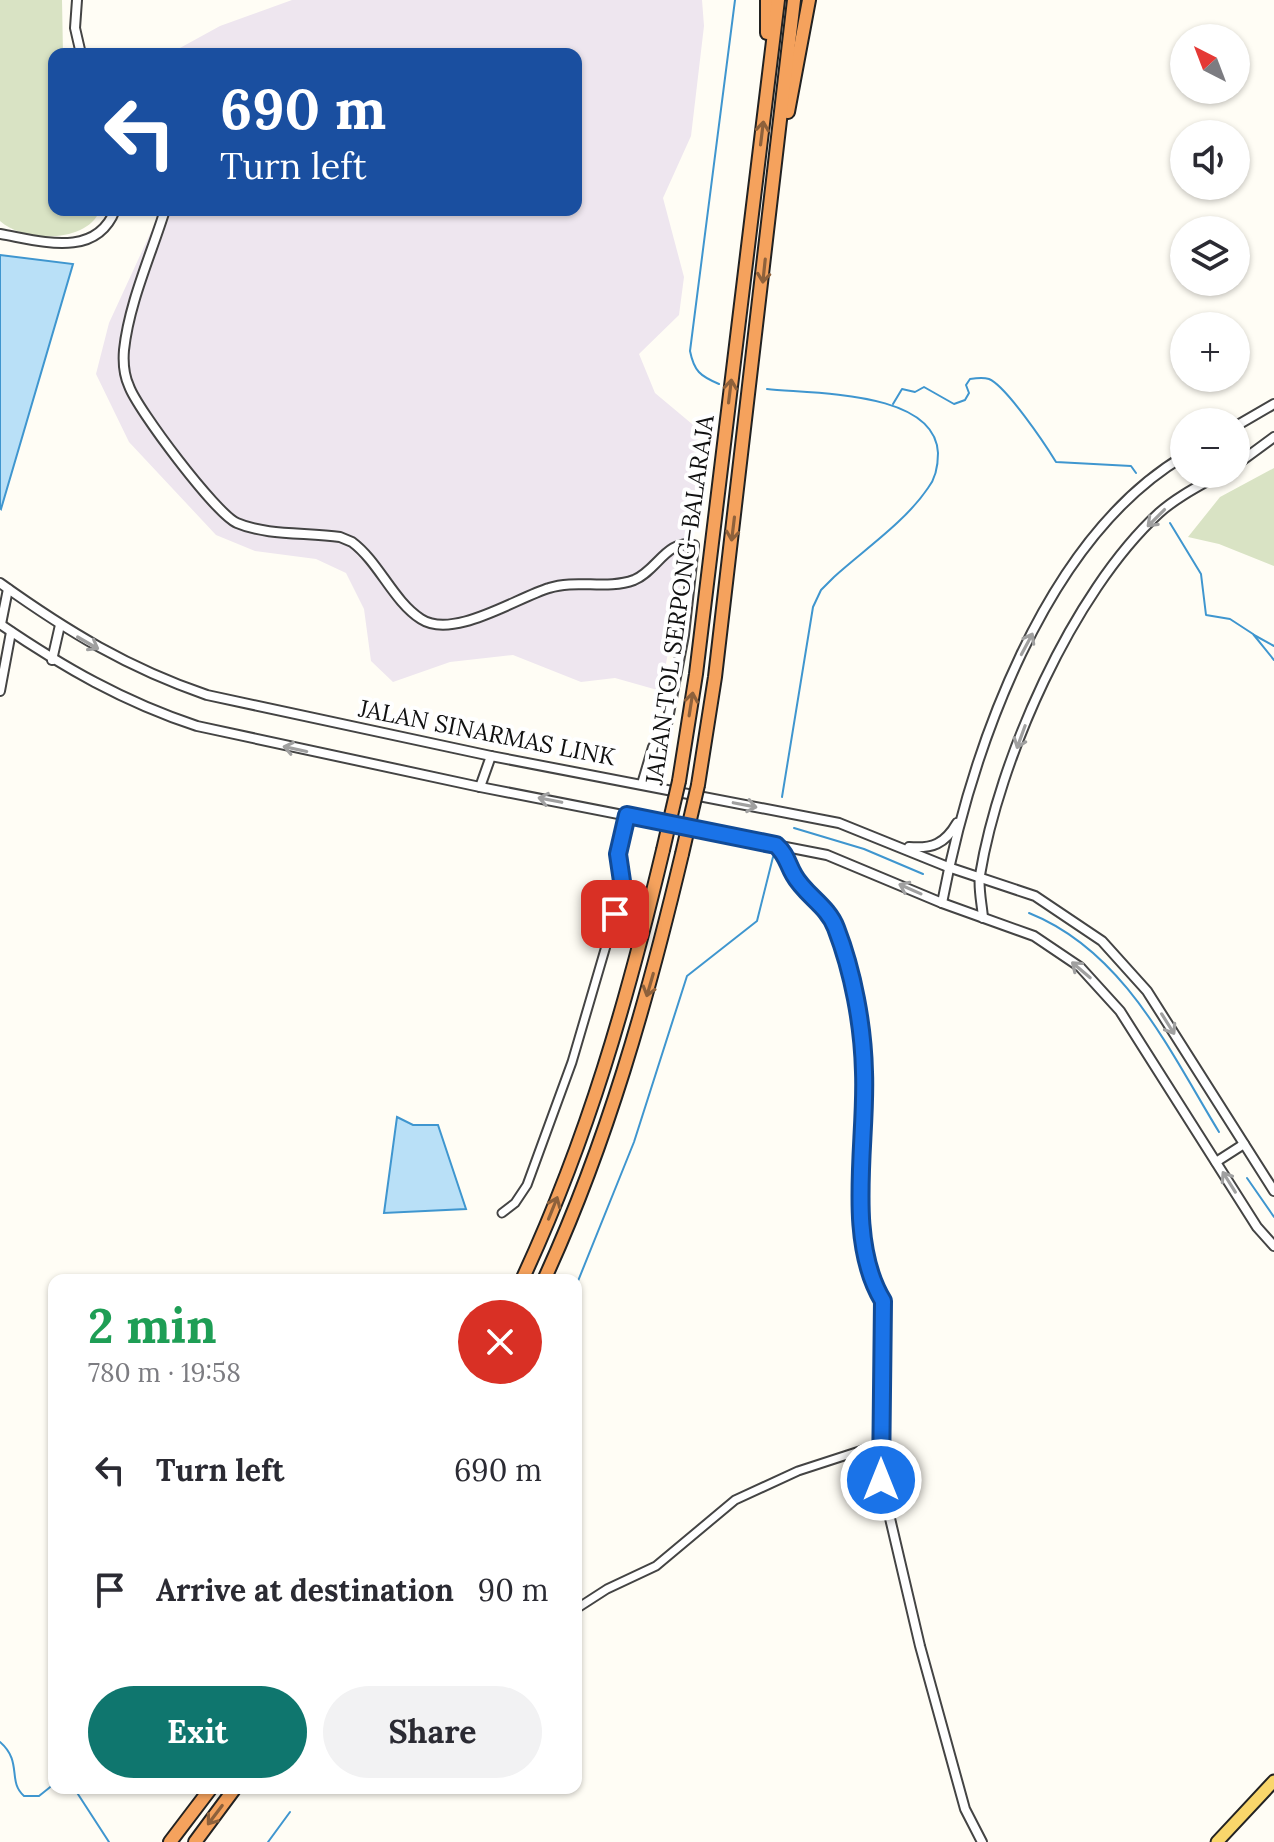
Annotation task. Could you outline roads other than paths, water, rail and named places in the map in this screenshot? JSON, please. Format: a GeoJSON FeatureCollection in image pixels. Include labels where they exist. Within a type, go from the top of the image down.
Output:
{"type":"FeatureCollection","features":[{"type":"Feature","properties":{"kind":"highway"},"geometry":{"type":"LineString","coordinates":[[766,105],[767,0]]}},
{"type":"Feature","properties":{"kind":"highway","name":"JALAN TOL SERPONG–BALARAJA"},"geometry":{"type":"LineString","coordinates":[[524,1274],[599,1094],[635,969],[679,781],[698,659],[778,0]]}},
{"type":"Feature","properties":{"kind":"highway","name":"JALAN TOL SERPONG–BALARAJA"},"geometry":{"type":"LineString","coordinates":[[546,1274],[617,1100],[654,974],[698,785],[715,677],[794,0]]}},
{"type":"Feature","properties":{"kind":"highway"},"geometry":{"type":"LineString","coordinates":[[772,193],[809,0]]}},
{"type":"Feature","properties":{"kind":"highway"},"geometry":{"type":"LineString","coordinates":[[170,1842],[206,1794]]}},
{"type":"Feature","properties":{"kind":"highway"},"geometry":{"type":"LineString","coordinates":[[195,1842],[231,1794]]}},
{"type":"Feature","properties":{"kind":"main road"},"geometry":{"type":"LineString","coordinates":[[1223,1839],[1274,1781]]}},
{"type":"Feature","properties":{"kind":"street"},"geometry":{"type":"LineString","coordinates":[[77,0],[75,28],[80,48]]}},
{"type":"Feature","properties":{"kind":"street"},"geometry":{"type":"LineString","coordinates":[[0,234],[32,242],[77,243],[94,239],[109,226],[113,216]]}},
{"type":"Feature","properties":{"kind":"street"},"geometry":{"type":"LineString","coordinates":[[163,216],[132,312],[124,350],[124,370],[135,398],[206,495],[227,517],[256,527],[340,537],[352,542],[416,615],[441,626],[462,623],[550,587],[576,581],[635,579],[669,550],[683,543],[694,545],[684,635],[667,724],[653,747],[642,784]]}},
{"type":"Feature","properties":{"kind":"street"},"geometry":{"type":"LineString","coordinates":[[1250,418],[1274,404]]}},
{"type":"Feature","properties":{"kind":"street"},"geometry":{"type":"LineString","coordinates":[[1250,455],[1274,437]]}},
{"type":"Feature","properties":{"kind":"street"},"geometry":{"type":"LineString","coordinates":[[942,903],[963,812],[993,717],[1044,612],[1076,563],[1135,490],[1170,466]]}},
{"type":"Feature","properties":{"kind":"street"},"geometry":{"type":"LineString","coordinates":[[983,918],[979,878],[1024,729],[1072,629],[1110,572],[1158,514],[1195,488]]}},
{"type":"Feature","properties":{"kind":"street"},"geometry":{"type":"LineString","coordinates":[[4,586],[0,624],[11,632],[52,660],[112,693],[197,726],[480,787],[827,855],[865,868],[942,903],[1034,936],[1080,967],[1102,989],[1257,1227],[1274,1246]]}},
{"type":"Feature","properties":{"kind":"street","name":"JALAN SINARMAS LINK"},"geometry":{"type":"LineString","coordinates":[[4,586],[60,625],[126,664],[207,695],[491,756],[839,823],[948,867],[1035,896],[1102,941],[1127,966],[1147,991],[1274,1191]]}},
{"type":"Feature","properties":{"kind":"street"},"geometry":{"type":"LineString","coordinates":[[52,660],[60,625]]}},
{"type":"Feature","properties":{"kind":"street"},"geometry":{"type":"LineString","coordinates":[[0,691],[11,632]]}},
{"type":"Feature","properties":{"kind":"street"},"geometry":{"type":"LineString","coordinates":[[480,787],[491,756]]}},
{"type":"Feature","properties":{"kind":"street"},"geometry":{"type":"LineString","coordinates":[[901,847],[925,849],[937,845],[950,835],[963,812]]}},
{"type":"Feature","properties":{"kind":"street"},"geometry":{"type":"LineString","coordinates":[[502,1213],[515,1203],[527,1185],[586,1019],[623,888],[618,854],[627,815]]}},
{"type":"Feature","properties":{"kind":"street"},"geometry":{"type":"LineString","coordinates":[[776,845],[787,855],[794,875],[836,927],[861,1030],[864,1072],[862,1233],[872,1283],[883,1301],[881,1480],[920,1646],[965,1809],[982,1842]]}},
{"type":"Feature","properties":{"kind":"street"},"geometry":{"type":"LineString","coordinates":[[1216,1162],[1244,1144]]}},
{"type":"Feature","properties":{"kind":"street"},"geometry":{"type":"LineString","coordinates":[[582,1605],[607,1589],[656,1566],[735,1500],[798,1471],[881,1444]]}},
{"type":"Feature","properties":{"kind":"water"},"geometry":{"type":"Polygon","coordinates":[[[0,255],[73,264],[1,509],[0,508],[0,255]]]}},
{"type":"Feature","properties":{"kind":"water"},"geometry":{"type":"Polygon","coordinates":[[[397,1117],[413,1125],[438,1125],[466,1209],[384,1213],[397,1117]]]}},
{"type":"Feature","properties":{"kind":"waterway"},"geometry":{"type":"LineString","coordinates":[[719,384],[699,372],[690,351],[735,0]]}},
{"type":"Feature","properties":{"kind":"waterway"},"geometry":{"type":"LineString","coordinates":[[893,404],[902,389],[915,392],[924,387],[954,404],[965,400],[969,393],[966,385],[970,379],[989,379],[1015,404],[1056,462],[1131,466],[1136,473]]}},
{"type":"Feature","properties":{"kind":"waterway"},"geometry":{"type":"LineString","coordinates":[[767,389],[840,395],[894,406],[916,417],[932,432],[938,453],[933,480],[919,500],[821,590],[813,607],[782,797]]}},
{"type":"Feature","properties":{"kind":"waterway"},"geometry":{"type":"LineString","coordinates":[[1170,523],[1201,574],[1206,615],[1230,619],[1253,634],[1274,660]]}},
{"type":"Feature","properties":{"kind":"waterway"},"geometry":{"type":"LineString","coordinates":[[1254,635],[1274,646]]}},
{"type":"Feature","properties":{"kind":"waterway"},"geometry":{"type":"LineString","coordinates":[[794,828],[864,849],[923,874]]}},
{"type":"Feature","properties":{"kind":"waterway"},"geometry":{"type":"LineString","coordinates":[[581,1274],[634,1142],[687,976],[757,921],[773,857]]}},
{"type":"Feature","properties":{"kind":"waterway"},"geometry":{"type":"LineString","coordinates":[[1029,913],[1062,930],[1092,952],[1118,977],[1162,1037],[1219,1132]]}},
{"type":"Feature","properties":{"kind":"waterway"},"geometry":{"type":"LineString","coordinates":[[1247,1178],[1274,1217]]}},
{"type":"Feature","properties":{"kind":"waterway"},"geometry":{"type":"LineString","coordinates":[[0,1742],[11,1757],[16,1784],[24,1796],[39,1796],[48,1789]]}},
{"type":"Feature","properties":{"kind":"waterway"},"geometry":{"type":"LineString","coordinates":[[78,1794],[109,1842]]}},
{"type":"Feature","properties":{"kind":"waterway"},"geometry":{"type":"LineString","coordinates":[[268,1842],[290,1812]]}}]}
